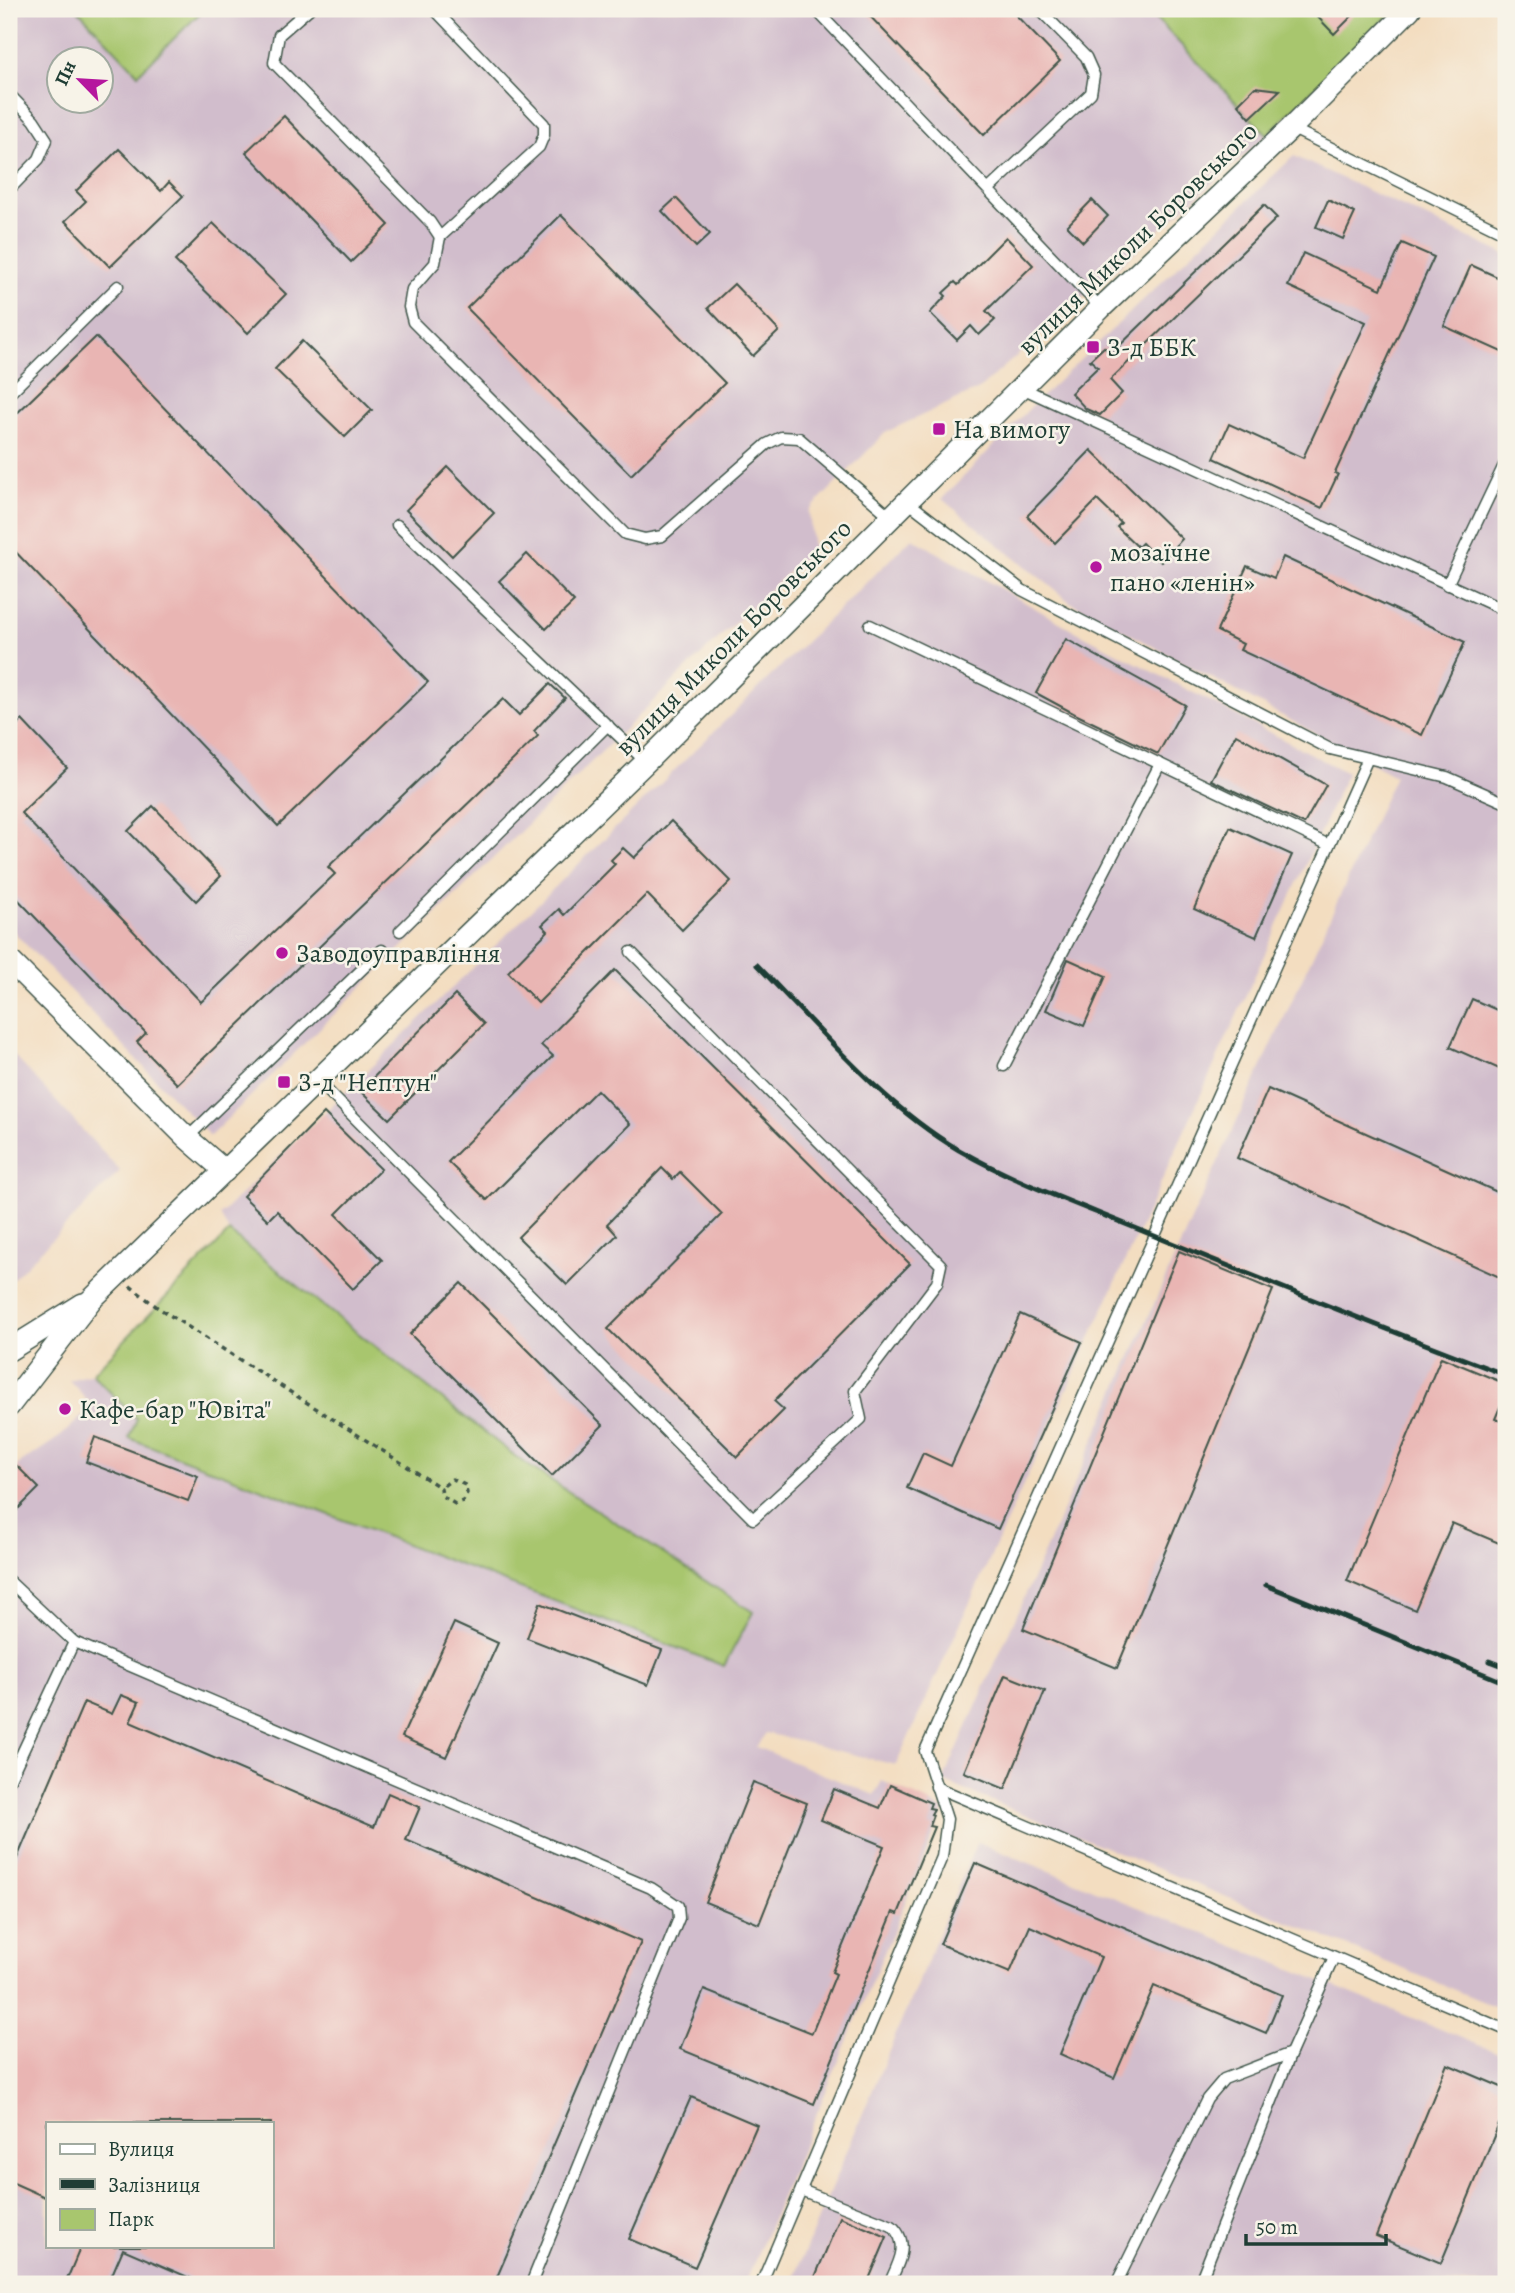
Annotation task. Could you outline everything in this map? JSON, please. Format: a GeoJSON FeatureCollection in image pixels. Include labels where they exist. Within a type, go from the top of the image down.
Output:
{"type":"FeatureCollection","features":[{"type":"Feature","properties":{"kind":"street","name":"вулиця Миколи Боровського"},"geometry":{"type":"LineString","coordinates":[[9,1406],[91,1300],[646,762],[1101,308],[1291,128],[1410,9]]}},
{"type":"Feature","properties":{"kind":"street"},"geometry":{"type":"LineString","coordinates":[[9,960],[187,1138],[225,1171]]}},
{"type":"Feature","properties":{"kind":"street","name":"вулиця Миколи Боровського"},"geometry":{"type":"LineString","coordinates":[[9,1350],[91,1300]]}},
{"type":"Feature","properties":{"kind":"lane"},"geometry":{"type":"LineString","coordinates":[[309,9],[279,35],[274,63],[430,222],[440,237]]}},
{"type":"Feature","properties":{"kind":"lane"},"geometry":{"type":"LineString","coordinates":[[434,9],[544,124],[544,135],[540,147],[440,237],[435,262],[412,289],[409,307],[413,321],[625,534],[645,539],[662,536],[767,444],[781,437],[800,438],[892,518]]}},
{"type":"Feature","properties":{"kind":"lane"},"geometry":{"type":"LineString","coordinates":[[815,9],[1101,308]]}},
{"type":"Feature","properties":{"kind":"lane"},"geometry":{"type":"LineString","coordinates":[[989,188],[1091,93],[1094,75],[1086,57],[1038,9]]}},
{"type":"Feature","properties":{"kind":"lane"},"geometry":{"type":"LineString","coordinates":[[9,94],[34,120],[47,141],[39,159],[9,190]]}},
{"type":"Feature","properties":{"kind":"lane"},"geometry":{"type":"LineString","coordinates":[[1291,128],[1506,234]]}},
{"type":"Feature","properties":{"kind":"lane"},"geometry":{"type":"LineString","coordinates":[[9,394],[118,286]]}},
{"type":"Feature","properties":{"kind":"lane"},"geometry":{"type":"LineString","coordinates":[[1022,388],[1506,611]]}},
{"type":"Feature","properties":{"kind":"lane"},"geometry":{"type":"LineString","coordinates":[[1447,585],[1506,461]]}},
{"type":"Feature","properties":{"kind":"lane"},"geometry":{"type":"LineString","coordinates":[[908,502],[1022,590],[1330,749],[1447,777],[1506,803]]}},
{"type":"Feature","properties":{"kind":"lane"},"geometry":{"type":"LineString","coordinates":[[397,524],[646,762]]}},
{"type":"Feature","properties":{"kind":"lane"},"geometry":{"type":"LineString","coordinates":[[870,625],[1329,845]]}},
{"type":"Feature","properties":{"kind":"lane"},"geometry":{"type":"LineString","coordinates":[[400,931],[608,725]]}},
{"type":"Feature","properties":{"kind":"lane"},"geometry":{"type":"LineString","coordinates":[[761,2284],[942,1857],[947,1819],[925,1751],[1368,758]]}},
{"type":"Feature","properties":{"kind":"lane"},"geometry":{"type":"LineString","coordinates":[[1004,1066],[1160,764]]}},
{"type":"Feature","properties":{"kind":"lane"},"geometry":{"type":"LineString","coordinates":[[187,1138],[382,950]]}},
{"type":"Feature","properties":{"kind":"lane"},"geometry":{"type":"LineString","coordinates":[[316,1079],[753,1519],[861,1419],[855,1391],[937,1283],[941,1265],[631,952]]}},
{"type":"Feature","properties":{"kind":"lane"},"geometry":{"type":"LineString","coordinates":[[9,1581],[74,1642],[651,1888],[678,1906],[680,1919],[531,2284]]}},
{"type":"Feature","properties":{"kind":"lane"},"geometry":{"type":"LineString","coordinates":[[9,1781],[74,1642]]}},
{"type":"Feature","properties":{"kind":"lane"},"geometry":{"type":"LineString","coordinates":[[936,1787],[1506,2030]]}},
{"type":"Feature","properties":{"kind":"lane"},"geometry":{"type":"LineString","coordinates":[[1199,2284],[1291,2053],[1334,1957]]}},
{"type":"Feature","properties":{"kind":"lane"},"geometry":{"type":"LineString","coordinates":[[1116,2284],[1207,2099],[1224,2079],[1291,2053]]}},
{"type":"Feature","properties":{"kind":"lane"},"geometry":{"type":"LineString","coordinates":[[801,2190],[891,2227],[899,2233],[903,2243],[902,2252],[889,2284]]}},
{"type":"Feature","properties":{"kind":"path"},"geometry":{"type":"LineString","coordinates":[[117,1276],[158,1307],[441,1488]]}},
{"type":"Feature","properties":{"kind":"path"},"geometry":{"type":"LineString","coordinates":[[452,1479],[459,1480],[465,1485],[467,1493],[463,1501],[455,1504],[442,1496],[441,1488],[452,1479]]}},
{"type":"Feature","properties":{"kind":"shaded area"},"geometry":{"type":"Polygon","coordinates":[[[9,9],[77,9],[112,46],[46,46],[46,116],[116,116],[116,51],[138,74],[204,9],[1147,9],[1267,135],[979,389],[886,432],[809,511],[813,549],[681,674],[210,1136],[9,927],[9,9]]]}},
{"type":"Feature","properties":{"kind":"shaded area"},"geometry":{"type":"Polygon","coordinates":[[[1294,156],[1506,255],[1506,2011],[943,1781],[1190,1223],[1395,776],[1070,602],[942,499],[1031,407],[1294,156]]]}},
{"type":"Feature","properties":{"kind":"shaded area"},"geometry":{"type":"Polygon","coordinates":[[[912,538],[1077,632],[1347,773],[896,1765],[766,1733],[756,1747],[874,1795],[882,1781],[944,1810],[745,2284],[9,2284],[9,1471],[61,1436],[93,1406],[69,1380],[92,1374],[137,1419],[129,1438],[724,1666],[752,1612],[520,1460],[229,1232],[220,1215],[912,538]]]}},
{"type":"Feature","properties":{"kind":"shaded area"},"geometry":{"type":"Polygon","coordinates":[[[9,1050],[120,1171],[9,1283],[9,1050]]]}},
{"type":"Feature","properties":{"kind":"shaded area"},"geometry":{"type":"Polygon","coordinates":[[[977,1842],[1506,2056],[1506,2284],[791,2284],[977,1842]]]}},
{"type":"Feature","properties":{"kind":"green space"},"geometry":{"type":"Polygon","coordinates":[[[77,9],[204,9],[138,74],[116,51],[116,46],[112,46],[77,9]]]}},
{"type":"Feature","properties":{"kind":"green space"},"geometry":{"type":"Polygon","coordinates":[[[1147,9],[1395,9],[1267,135],[1147,9]]]}},
{"type":"Feature","properties":{"kind":"green space"},"geometry":{"type":"Polygon","coordinates":[[[229,1232],[520,1460],[753,1612],[724,1666],[129,1438],[137,1419],[92,1374],[229,1232]]]}},
{"type":"Feature","properties":{"kind":"building"},"geometry":{"type":"Polygon","coordinates":[[[863,9],[1010,9],[1060,61],[984,135],[863,9]]]}},
{"type":"Feature","properties":{"kind":"building"},"geometry":{"type":"Polygon","coordinates":[[[1310,9],[1359,9],[1334,34],[1310,9]]]}},
{"type":"Feature","properties":{"kind":"building"},"geometry":{"type":"Polygon","coordinates":[[[1255,87],[1280,90],[1250,118],[1238,104],[1255,87]]]}},
{"type":"Feature","properties":{"kind":"building"},"geometry":{"type":"Polygon","coordinates":[[[284,116],[389,225],[351,262],[246,152],[284,116]]]}},
{"type":"Feature","properties":{"kind":"building"},"geometry":{"type":"Polygon","coordinates":[[[119,149],[161,191],[169,182],[183,196],[110,267],[65,221],[86,201],[76,191],[119,149]]]}},
{"type":"Feature","properties":{"kind":"building"},"geometry":{"type":"Polygon","coordinates":[[[676,198],[710,234],[696,247],[662,211],[676,198]]]}},
{"type":"Feature","properties":{"kind":"building"},"geometry":{"type":"Polygon","coordinates":[[[1092,200],[1108,216],[1083,242],[1067,226],[1092,200]]]}},
{"type":"Feature","properties":{"kind":"building"},"geometry":{"type":"Polygon","coordinates":[[[1328,200],[1355,213],[1343,239],[1316,227],[1328,200]]]}},
{"type":"Feature","properties":{"kind":"building"},"geometry":{"type":"Polygon","coordinates":[[[1264,205],[1277,218],[1110,380],[1122,393],[1100,415],[1086,409],[1071,393],[1098,367],[1090,360],[1104,347],[1111,354],[1264,205]]]}},
{"type":"Feature","properties":{"kind":"building"},"geometry":{"type":"Polygon","coordinates":[[[561,215],[725,383],[631,475],[467,308],[561,215]]]}},
{"type":"Feature","properties":{"kind":"building"},"geometry":{"type":"Polygon","coordinates":[[[213,223],[286,294],[248,333],[175,261],[213,223]]]}},
{"type":"Feature","properties":{"kind":"building"},"geometry":{"type":"Polygon","coordinates":[[[1006,237],[1033,265],[986,311],[995,320],[979,335],[971,326],[957,340],[930,313],[946,296],[943,293],[955,282],[958,285],[1006,237]]]}},
{"type":"Feature","properties":{"kind":"building"},"geometry":{"type":"Polygon","coordinates":[[[1402,243],[1434,257],[1335,473],[1338,474],[1322,508],[1214,458],[1229,424],[1303,458],[1366,322],[1288,286],[1303,253],[1381,289],[1402,243]]]}},
{"type":"Feature","properties":{"kind":"building"},"geometry":{"type":"Polygon","coordinates":[[[1471,265],[1506,281],[1506,354],[1444,326],[1471,265]]]}},
{"type":"Feature","properties":{"kind":"building"},"geometry":{"type":"Polygon","coordinates":[[[734,284],[779,331],[753,356],[708,308],[734,284]]]}},
{"type":"Feature","properties":{"kind":"building"},"geometry":{"type":"Polygon","coordinates":[[[96,337],[428,682],[278,826],[9,545],[9,421],[96,337]]]}},
{"type":"Feature","properties":{"kind":"building"},"geometry":{"type":"Polygon","coordinates":[[[302,341],[372,410],[345,437],[275,369],[302,341]]]}},
{"type":"Feature","properties":{"kind":"building"},"geometry":{"type":"Polygon","coordinates":[[[1091,450],[1182,539],[1161,562],[1142,543],[1138,547],[1117,527],[1121,523],[1097,500],[1055,543],[1027,516],[1091,450]]]}},
{"type":"Feature","properties":{"kind":"building"},"geometry":{"type":"Polygon","coordinates":[[[448,467],[494,513],[452,556],[406,510],[448,467]]]}},
{"type":"Feature","properties":{"kind":"building"},"geometry":{"type":"Polygon","coordinates":[[[527,554],[574,602],[546,629],[499,581],[527,554]]]}},
{"type":"Feature","properties":{"kind":"building"},"geometry":{"type":"Polygon","coordinates":[[[1283,557],[1465,642],[1422,735],[1240,650],[1243,644],[1217,631],[1247,566],[1274,578],[1283,557]]]}},
{"type":"Feature","properties":{"kind":"building"},"geometry":{"type":"Polygon","coordinates":[[[1066,639],[1185,705],[1158,754],[1036,693],[1066,639]]]}},
{"type":"Feature","properties":{"kind":"building"},"geometry":{"type":"Polygon","coordinates":[[[550,684],[565,698],[534,731],[538,736],[177,1084],[137,1042],[146,1033],[9,890],[9,733],[22,720],[67,768],[21,813],[201,1002],[335,874],[328,867],[503,699],[519,715],[550,684]]]}},
{"type":"Feature","properties":{"kind":"building"},"geometry":{"type":"Polygon","coordinates":[[[1236,734],[1326,785],[1304,824],[1211,780],[1236,734]]]}},
{"type":"Feature","properties":{"kind":"building"},"geometry":{"type":"Polygon","coordinates":[[[153,806],[221,876],[196,901],[128,831],[153,806]]]}},
{"type":"Feature","properties":{"kind":"building"},"geometry":{"type":"Polygon","coordinates":[[[671,821],[731,881],[682,930],[647,894],[538,1003],[508,972],[548,931],[542,925],[559,909],[564,915],[615,864],[611,860],[623,848],[634,858],[671,821]]]}},
{"type":"Feature","properties":{"kind":"building"},"geometry":{"type":"Polygon","coordinates":[[[1230,827],[1292,855],[1256,937],[1194,909],[1230,827]]]}},
{"type":"Feature","properties":{"kind":"building"},"geometry":{"type":"Polygon","coordinates":[[[1068,959],[1106,976],[1084,1026],[1046,1010],[1068,959]]]}},
{"type":"Feature","properties":{"kind":"building"},"geometry":{"type":"Polygon","coordinates":[[[615,970],[910,1264],[774,1401],[784,1410],[737,1457],[608,1329],[722,1214],[680,1172],[673,1179],[662,1168],[607,1224],[617,1235],[567,1285],[518,1237],[630,1124],[597,1090],[487,1200],[448,1162],[553,1056],[541,1045],[615,970]]]}},
{"type":"Feature","properties":{"kind":"building"},"geometry":{"type":"Polygon","coordinates":[[[455,995],[484,1024],[389,1119],[360,1091],[455,995]]]}},
{"type":"Feature","properties":{"kind":"building"},"geometry":{"type":"Polygon","coordinates":[[[1472,999],[1506,1014],[1506,1072],[1450,1047],[1472,999]]]}},
{"type":"Feature","properties":{"kind":"building"},"geometry":{"type":"Polygon","coordinates":[[[1268,1089],[1506,1196],[1506,1280],[1237,1158],[1268,1089]]]}},
{"type":"Feature","properties":{"kind":"building"},"geometry":{"type":"Polygon","coordinates":[[[324,1113],[381,1169],[336,1214],[382,1260],[353,1289],[277,1211],[268,1220],[243,1196],[324,1113]]]}},
{"type":"Feature","properties":{"kind":"building"},"geometry":{"type":"Polygon","coordinates":[[[1179,1251],[1273,1290],[1117,1668],[1023,1629],[1179,1251]]]}},
{"type":"Feature","properties":{"kind":"building"},"geometry":{"type":"Polygon","coordinates":[[[461,1283],[603,1425],[552,1476],[410,1334],[461,1283]]]}},
{"type":"Feature","properties":{"kind":"building"},"geometry":{"type":"Polygon","coordinates":[[[1020,1314],[1082,1342],[998,1529],[907,1488],[923,1453],[951,1466],[1020,1314]]]}},
{"type":"Feature","properties":{"kind":"building"},"geometry":{"type":"Polygon","coordinates":[[[1441,1357],[1506,1384],[1506,1393],[1495,1419],[1506,1423],[1506,1546],[1452,1523],[1415,1610],[1347,1581],[1441,1357]]]}},
{"type":"Feature","properties":{"kind":"building"},"geometry":{"type":"Polygon","coordinates":[[[95,1437],[198,1476],[188,1501],[86,1462],[95,1437]]]}},
{"type":"Feature","properties":{"kind":"building"},"geometry":{"type":"Polygon","coordinates":[[[9,1458],[39,1488],[9,1518],[9,1458]]]}},
{"type":"Feature","properties":{"kind":"building"},"geometry":{"type":"Polygon","coordinates":[[[540,1603],[662,1650],[648,1685],[527,1638],[540,1603]]]}},
{"type":"Feature","properties":{"kind":"building"},"geometry":{"type":"Polygon","coordinates":[[[454,1623],[498,1643],[446,1757],[402,1737],[454,1623]]]}},
{"type":"Feature","properties":{"kind":"building"},"geometry":{"type":"Polygon","coordinates":[[[1005,1675],[1045,1691],[1005,1789],[964,1772],[1005,1675]]]}},
{"type":"Feature","properties":{"kind":"building"},"geometry":{"type":"Polygon","coordinates":[[[121,1695],[139,1702],[130,1722],[374,1827],[388,1793],[420,1807],[406,1840],[641,1942],[494,2284],[204,2284],[123,2249],[108,2284],[65,2284],[80,2248],[273,2248],[273,2122],[46,2122],[46,2198],[9,2181],[9,1877],[84,1702],[112,1714],[121,1695]]]}},
{"type":"Feature","properties":{"kind":"building"},"geometry":{"type":"Polygon","coordinates":[[[753,1782],[807,1803],[759,1924],[705,1902],[753,1782]]]}},
{"type":"Feature","properties":{"kind":"building"},"geometry":{"type":"Polygon","coordinates":[[[890,1785],[931,1803],[929,1808],[934,1809],[929,1826],[934,1827],[898,1914],[893,1912],[814,2104],[680,2049],[704,1990],[812,2033],[836,1974],[832,1972],[884,1846],[821,1820],[834,1789],[880,1808],[890,1785]]]}},
{"type":"Feature","properties":{"kind":"building"},"geometry":{"type":"Polygon","coordinates":[[[975,1863],[1282,1995],[1266,2033],[1154,1986],[1114,2078],[1060,2054],[1101,1957],[1030,1926],[1010,1973],[940,1944],[975,1863]]]}},
{"type":"Feature","properties":{"kind":"building"},"geometry":{"type":"Polygon","coordinates":[[[1447,2064],[1506,2089],[1506,2127],[1499,2124],[1441,2263],[1376,2236],[1447,2064]]]}},
{"type":"Feature","properties":{"kind":"building"},"geometry":{"type":"Polygon","coordinates":[[[691,2097],[757,2125],[695,2267],[629,2239],[691,2097]]]}},
{"type":"Feature","properties":{"kind":"building"},"geometry":{"type":"Polygon","coordinates":[[[840,2217],[887,2237],[867,2284],[812,2284],[840,2217]]]}},
{"type":"Feature","properties":{"kind":"railway"},"geometry":{"type":"LineString","coordinates":[[757,965],[878,1088],[931,1132],[959,1150],[1007,1175],[1057,1196],[1506,1375]]}},
{"type":"Feature","properties":{"kind":"railway"},"geometry":{"type":"LineString","coordinates":[[1266,1585],[1506,1683]]}},
{"type":"Feature","properties":{"kind":"railway"},"geometry":{"type":"LineString","coordinates":[[1490,1661],[1506,1667]]}},
{"type":"Feature","properties":{"kind":"place","name":"З-д ББК"},"geometry":{"type":"Point","coordinates":[1093,347]}},
{"type":"Feature","properties":{"kind":"place","name":"На вимогу"},"geometry":{"type":"Point","coordinates":[939,429]}},
{"type":"Feature","properties":{"kind":"place","name":"мозаїчне пано «ленін»"},"geometry":{"type":"Point","coordinates":[1096,567]}},
{"type":"Feature","properties":{"kind":"place","name":"Заводоуправління"},"geometry":{"type":"Point","coordinates":[282,953]}},
{"type":"Feature","properties":{"kind":"place","name":"З-д \"Нептун\""},"geometry":{"type":"Point","coordinates":[284,1082]}},
{"type":"Feature","properties":{"kind":"place","name":"Кафе-бар \"Ювіта\""},"geometry":{"type":"Point","coordinates":[65,1409]}}]}
